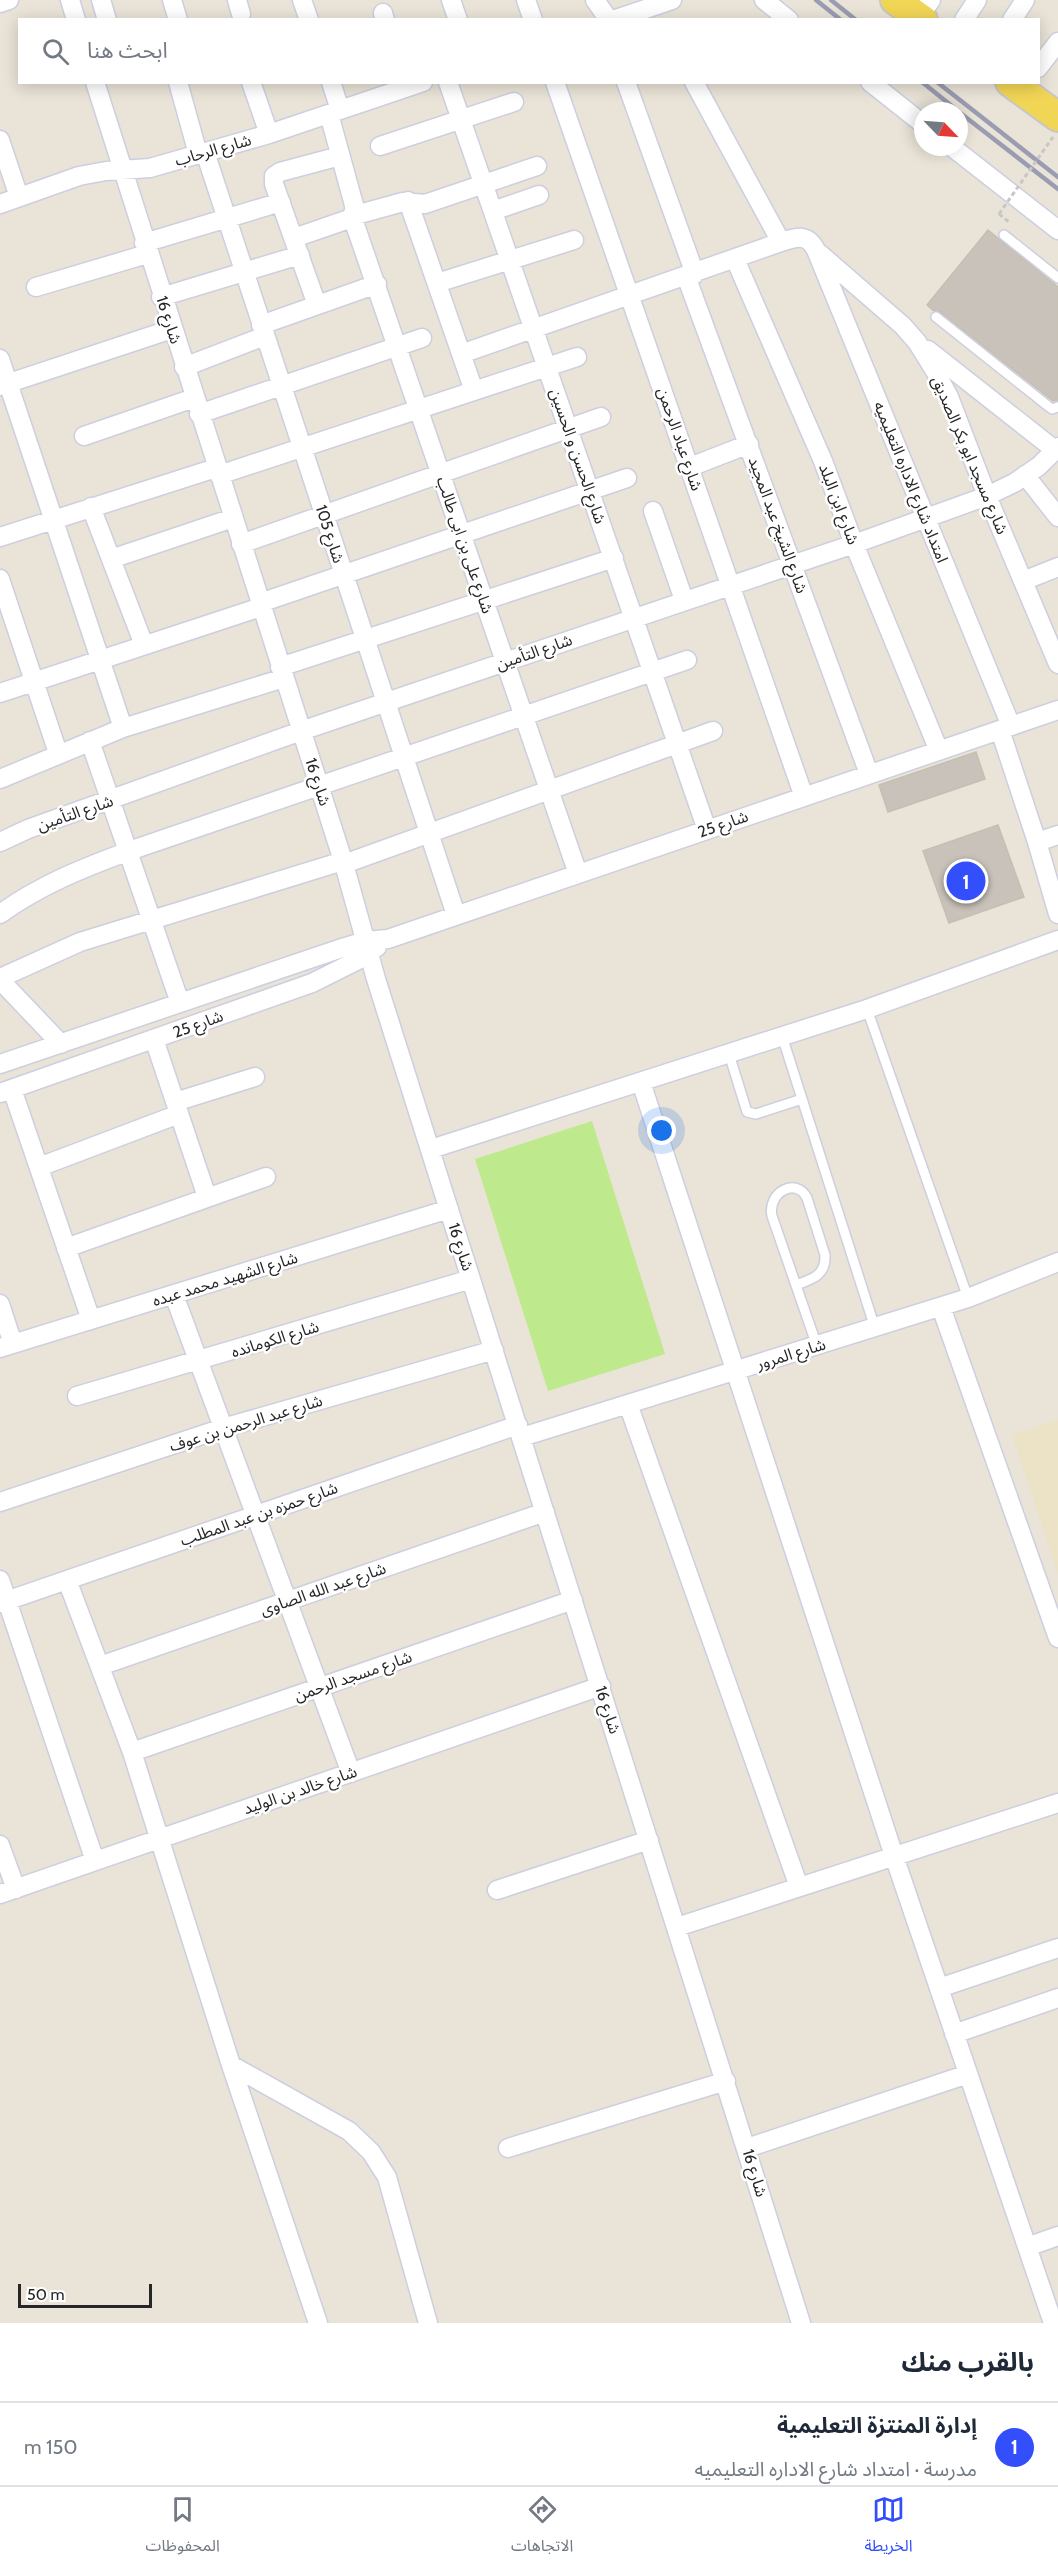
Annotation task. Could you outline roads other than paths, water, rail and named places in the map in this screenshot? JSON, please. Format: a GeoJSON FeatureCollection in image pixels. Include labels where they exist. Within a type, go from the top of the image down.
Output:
{"type":"FeatureCollection","features":[{"type":"Feature","properties":{"kind":"main road"},"geometry":{"type":"LineString","coordinates":[[896,0],[924,12]]}},
{"type":"Feature","properties":{"kind":"main road"},"geometry":{"type":"LineString","coordinates":[[1020,85],[1056,127]]}},
{"type":"Feature","properties":{"kind":"street"},"geometry":{"type":"LineString","coordinates":[[0,3],[9,0]]}},
{"type":"Feature","properties":{"kind":"street"},"geometry":{"type":"LineString","coordinates":[[70,0],[75,18]]}},
{"type":"Feature","properties":{"kind":"street"},"geometry":{"type":"LineString","coordinates":[[101,0],[106,18]]}},
{"type":"Feature","properties":{"kind":"street"},"geometry":{"type":"LineString","coordinates":[[172,0],[177,18]]}},
{"type":"Feature","properties":{"kind":"street"},"geometry":{"type":"LineString","coordinates":[[302,0],[308,18]]}},
{"type":"Feature","properties":{"kind":"street"},"geometry":{"type":"LineString","coordinates":[[451,0],[457,18]]}},
{"type":"Feature","properties":{"kind":"street"},"geometry":{"type":"LineString","coordinates":[[526,0],[532,18]]}},
{"type":"Feature","properties":{"kind":"street"},"geometry":{"type":"LineString","coordinates":[[595,0],[609,18]]}},
{"type":"Feature","properties":{"kind":"street"},"geometry":{"type":"LineString","coordinates":[[617,18],[672,0]]}},
{"type":"Feature","properties":{"kind":"street"},"geometry":{"type":"LineString","coordinates":[[764,0],[786,18]]}},
{"type":"Feature","properties":{"kind":"street"},"geometry":{"type":"LineString","coordinates":[[965,18],[977,0]]}},
{"type":"Feature","properties":{"kind":"street"},"geometry":{"type":"LineString","coordinates":[[1013,18],[1025,0]]}},
{"type":"Feature","properties":{"kind":"street"},"geometry":{"type":"LineString","coordinates":[[1040,65],[1058,42]]}},
{"type":"Feature","properties":{"kind":"street","name":"شارع 16"},"geometry":{"type":"LineString","coordinates":[[96,84],[161,297],[343,862],[367,947],[449,1209],[801,2323]]}},
{"type":"Feature","properties":{"kind":"street","name":"شارع 105"},"geometry":{"type":"LineString","coordinates":[[179,84],[201,153],[226,218],[456,915]]}},
{"type":"Feature","properties":{"kind":"street"},"geometry":{"type":"LineString","coordinates":[[252,84],[269,134]]}},
{"type":"Feature","properties":{"kind":"street","name":"شارع على بن ابى طالب"},"geometry":{"type":"LineString","coordinates":[[330,84],[340,156],[355,209],[352,216],[578,874]]}},
{"type":"Feature","properties":{"kind":"street","name":"شارع الرحاب"},"geometry":{"type":"LineString","coordinates":[[0,204],[79,176],[150,168],[269,134],[414,84]]}},
{"type":"Feature","properties":{"kind":"street","name":"شارع الحسن و الحسين"},"geometry":{"type":"LineString","coordinates":[[449,84],[707,830]]}},
{"type":"Feature","properties":{"kind":"street","name":"شارع عباد الرحمن"},"geometry":{"type":"LineString","coordinates":[[556,84],[804,797]]}},
{"type":"Feature","properties":{"kind":"street","name":"شارع الشيخ عبد المجيد"},"geometry":{"type":"LineString","coordinates":[[627,84],[749,444],[869,774]]}},
{"type":"Feature","properties":{"kind":"street"},"geometry":{"type":"LineString","coordinates":[[695,84],[781,242]]}},
{"type":"Feature","properties":{"kind":"street"},"geometry":{"type":"LineString","coordinates":[[873,84],[914,117]]}},
{"type":"Feature","properties":{"kind":"street"},"geometry":{"type":"LineString","coordinates":[[380,146],[514,102]]}},
{"type":"Feature","properties":{"kind":"street"},"geometry":{"type":"LineString","coordinates":[[0,140],[19,197]]}},
{"type":"Feature","properties":{"kind":"street"},"geometry":{"type":"LineString","coordinates":[[317,305],[273,180],[276,173],[340,156]]}},
{"type":"Feature","properties":{"kind":"street"},"geometry":{"type":"LineString","coordinates":[[963,156],[1058,230]]}},
{"type":"Feature","properties":{"kind":"street"},"geometry":{"type":"LineString","coordinates":[[161,297],[244,272],[352,216],[408,201],[425,204],[537,166]]}},
{"type":"Feature","properties":{"kind":"street"},"geometry":{"type":"LineString","coordinates":[[493,211],[540,195]]}},
{"type":"Feature","properties":{"kind":"street"},"geometry":{"type":"LineString","coordinates":[[408,201],[474,390]]}},
{"type":"Feature","properties":{"kind":"street"},"geometry":{"type":"LineString","coordinates":[[36,287],[226,218],[281,202]]}},
{"type":"Feature","properties":{"kind":"street"},"geometry":{"type":"LineString","coordinates":[[461,354],[797,237],[804,236],[813,245]]}},
{"type":"Feature","properties":{"kind":"street"},"geometry":{"type":"LineString","coordinates":[[437,283],[574,240]]}},
{"type":"Feature","properties":{"kind":"street","name":"شارع مسجد ابو بكر الصديق"},"geometry":{"type":"LineString","coordinates":[[813,245],[903,326],[917,342],[949,397],[987,496],[1058,664]]}},
{"type":"Feature","properties":{"kind":"street","name":"امتداد شارع الاداره التعليميه"},"geometry":{"type":"LineString","coordinates":[[813,245],[926,518],[1005,728],[1058,914]]}},
{"type":"Feature","properties":{"kind":"street","name":"شارع ابن البلد"},"geometry":{"type":"LineString","coordinates":[[735,259],[823,461],[854,544],[939,751]]}},
{"type":"Feature","properties":{"kind":"street"},"geometry":{"type":"LineString","coordinates":[[184,367],[317,305],[377,284]]}},
{"type":"Feature","properties":{"kind":"street"},"geometry":{"type":"LineString","coordinates":[[4,385],[172,329]]}},
{"type":"Feature","properties":{"kind":"street"},"geometry":{"type":"LineString","coordinates":[[84,436],[282,386],[422,338]]}},
{"type":"Feature","properties":{"kind":"street"},"geometry":{"type":"LineString","coordinates":[[917,342],[1057,449]]}},
{"type":"Feature","properties":{"kind":"street"},"geometry":{"type":"LineString","coordinates":[[0,537],[91,507],[302,448],[577,357]]}},
{"type":"Feature","properties":{"kind":"street"},"geometry":{"type":"LineString","coordinates":[[0,359],[4,385],[101,658],[123,728]]}},
{"type":"Feature","properties":{"kind":"street"},"geometry":{"type":"LineString","coordinates":[[241,544],[601,417]]}},
{"type":"Feature","properties":{"kind":"street"},"geometry":{"type":"LineString","coordinates":[[690,467],[749,444]]}},
{"type":"Feature","properties":{"kind":"street","name":"شارع التأمين"},"geometry":{"type":"LineString","coordinates":[[0,842],[28,829],[301,731],[792,563],[854,544],[987,496],[1025,475],[1057,449]]}},
{"type":"Feature","properties":{"kind":"street"},"geometry":{"type":"LineString","coordinates":[[1025,475],[1058,518]]}},
{"type":"Feature","properties":{"kind":"street"},"geometry":{"type":"LineString","coordinates":[[0,693],[627,478]]}},
{"type":"Feature","properties":{"kind":"street"},"geometry":{"type":"LineString","coordinates":[[91,507],[144,645]]}},
{"type":"Feature","properties":{"kind":"street"},"geometry":{"type":"LineString","coordinates":[[653,511],[684,600]]}},
{"type":"Feature","properties":{"kind":"street"},"geometry":{"type":"LineString","coordinates":[[111,559],[232,518]]}},
{"type":"Feature","properties":{"kind":"street"},"geometry":{"type":"LineString","coordinates":[[0,779],[58,753],[123,728],[282,673],[365,639],[614,558]]}},
{"type":"Feature","properties":{"kind":"street"},"geometry":{"type":"LineString","coordinates":[[1023,581],[1058,567]]}},
{"type":"Feature","properties":{"kind":"street"},"geometry":{"type":"LineString","coordinates":[[0,579],[58,753]]}},
{"type":"Feature","properties":{"kind":"street"},"geometry":{"type":"LineString","coordinates":[[0,914],[19,900],[74,871],[318,784],[687,660]]}},
{"type":"Feature","properties":{"kind":"street","name":"شارع 25"},"geometry":{"type":"LineString","coordinates":[[0,1064],[180,1003],[367,947],[1058,710]]}},
{"type":"Feature","properties":{"kind":"street"},"geometry":{"type":"LineString","coordinates":[[61,1044],[0,979],[80,942],[343,862],[713,731]]}},
{"type":"Feature","properties":{"kind":"street"},"geometry":{"type":"LineString","coordinates":[[90,741],[180,1003]]}},
{"type":"Feature","properties":{"kind":"street"},"geometry":{"type":"LineString","coordinates":[[1037,842],[1058,835]]}},
{"type":"Feature","properties":{"kind":"street"},"geometry":{"type":"LineString","coordinates":[[431,1149],[867,1009],[1058,940]]}},
{"type":"Feature","properties":{"kind":"street","name":"شارع 25"},"geometry":{"type":"LineString","coordinates":[[6,1091],[312,983],[367,947]]}},
{"type":"Feature","properties":{"kind":"street"},"geometry":{"type":"LineString","coordinates":[[154,1039],[207,1197]]}},
{"type":"Feature","properties":{"kind":"street"},"geometry":{"type":"LineString","coordinates":[[39,1167],[255,1077]]}},
{"type":"Feature","properties":{"kind":"street"},"geometry":{"type":"LineString","coordinates":[[641,1082],[894,1856],[1053,2323]]}},
{"type":"Feature","properties":{"kind":"street"},"geometry":{"type":"LineString","coordinates":[[6,1091],[39,1167],[91,1320]]}},
{"type":"Feature","properties":{"kind":"street"},"geometry":{"type":"LineString","coordinates":[[66,1248],[266,1177]]}},
{"type":"Feature","properties":{"kind":"street","name":"شارع الشهيد محمد عبده"},"geometry":{"type":"LineString","coordinates":[[6,1346],[449,1209]]}},
{"type":"Feature","properties":{"kind":"street","name":"شارع المرور"},"geometry":{"type":"LineString","coordinates":[[520,1431],[628,1404],[875,1328],[968,1298],[1058,1262]]}},
{"type":"Feature","properties":{"kind":"street","name":"شارع الكومانده"},"geometry":{"type":"LineString","coordinates":[[77,1396],[199,1362],[471,1279]]}},
{"type":"Feature","properties":{"kind":"street"},"geometry":{"type":"LineString","coordinates":[[174,1295],[351,1773]]}},
{"type":"Feature","properties":{"kind":"street"},"geometry":{"type":"LineString","coordinates":[[0,1304],[6,1346]]}},
{"type":"Feature","properties":{"kind":"street"},"geometry":{"type":"LineString","coordinates":[[941,1307],[1058,1638]]}},
{"type":"Feature","properties":{"kind":"street","name":"شارع عبد الرحمن بن عوف"},"geometry":{"type":"LineString","coordinates":[[0,1502],[223,1428],[494,1350]]}},
{"type":"Feature","properties":{"kind":"street"},"geometry":{"type":"LineString","coordinates":[[628,1404],[799,1887]]}},
{"type":"Feature","properties":{"kind":"street","name":"شارع حمزه بن عبد المطلب"},"geometry":{"type":"LineString","coordinates":[[3,1602],[255,1515],[520,1431]]}},
{"type":"Feature","properties":{"kind":"street","name":"شارع عبد الله الصاوى"},"geometry":{"type":"LineString","coordinates":[[100,1666],[545,1512]]}},
{"type":"Feature","properties":{"kind":"street"},"geometry":{"type":"LineString","coordinates":[[0,1580],[3,1602],[95,1861]]}},
{"type":"Feature","properties":{"kind":"street"},"geometry":{"type":"LineString","coordinates":[[67,1580],[132,1752],[231,2065],[318,2323]]}},
{"type":"Feature","properties":{"kind":"street","name":"شارع مسجد الرحمن"},"geometry":{"type":"LineString","coordinates":[[132,1752],[573,1600]]}},
{"type":"Feature","properties":{"kind":"street","name":"شارع خالد بن الوليد"},"geometry":{"type":"LineString","coordinates":[[8,1892],[601,1686]]}},
{"type":"Feature","properties":{"kind":"street"},"geometry":{"type":"LineString","coordinates":[[677,1927],[1058,1803]]}},
{"type":"Feature","properties":{"kind":"street"},"geometry":{"type":"LineString","coordinates":[[497,1890],[649,1840]]}},
{"type":"Feature","properties":{"kind":"street"},"geometry":{"type":"LineString","coordinates":[[0,1845],[8,1892]]}},
{"type":"Feature","properties":{"kind":"street"},"geometry":{"type":"LineString","coordinates":[[939,1988],[1058,1948]]}},
{"type":"Feature","properties":{"kind":"street"},"geometry":{"type":"LineString","coordinates":[[954,2034],[1058,1998]]}},
{"type":"Feature","properties":{"kind":"street"},"geometry":{"type":"LineString","coordinates":[[231,2065],[349,2131],[371,2152],[387,2177],[428,2323]]}},
{"type":"Feature","properties":{"kind":"street"},"geometry":{"type":"LineString","coordinates":[[747,2148],[968,2074]]}},
{"type":"Feature","properties":{"kind":"street"},"geometry":{"type":"LineString","coordinates":[[508,2148],[726,2081]]}},
{"type":"Feature","properties":{"kind":"street"},"geometry":{"type":"LineString","coordinates":[[1027,2247],[1058,2236]]}},
{"type":"Feature","properties":{"kind":"lane"},"geometry":{"type":"LineString","coordinates":[[1004,235],[1058,278]]}},
{"type":"Feature","properties":{"kind":"lane"},"geometry":{"type":"LineString","coordinates":[[936,317],[1052,409],[1058,407]]}},
{"type":"Feature","properties":{"kind":"lane"},"geometry":{"type":"LineString","coordinates":[[867,1009],[968,1298]]}},
{"type":"Feature","properties":{"kind":"lane"},"geometry":{"type":"LineString","coordinates":[[782,1036],[875,1328]]}},
{"type":"Feature","properties":{"kind":"lane"},"geometry":{"type":"LineString","coordinates":[[729,1054],[747,1112],[756,1114],[802,1099]]}},
{"type":"Feature","properties":{"kind":"lane"},"geometry":{"type":"LineString","coordinates":[[796,1285],[815,1278],[822,1272],[825,1255],[804,1192],[791,1189],[780,1192],[773,1198],[770,1207],[796,1285],[817,1346]]}},
{"type":"Feature","properties":{"kind":"railway"},"geometry":{"type":"LineString","coordinates":[[816,0],[838,18]]}},
{"type":"Feature","properties":{"kind":"railway"},"geometry":{"type":"LineString","coordinates":[[831,0],[854,18]]}},
{"type":"Feature","properties":{"kind":"railway"},"geometry":{"type":"LineString","coordinates":[[924,84],[947,102]]}},
{"type":"Feature","properties":{"kind":"railway"},"geometry":{"type":"LineString","coordinates":[[940,84],[1058,177]]}},
{"type":"Feature","properties":{"kind":"railway"},"geometry":{"type":"LineString","coordinates":[[968,119],[1058,189]]}},
{"type":"Feature","properties":{"kind":"place","name":"إدارة المنتزة التعليمية"},"geometry":{"type":"Point","coordinates":[966,881]}}]}
